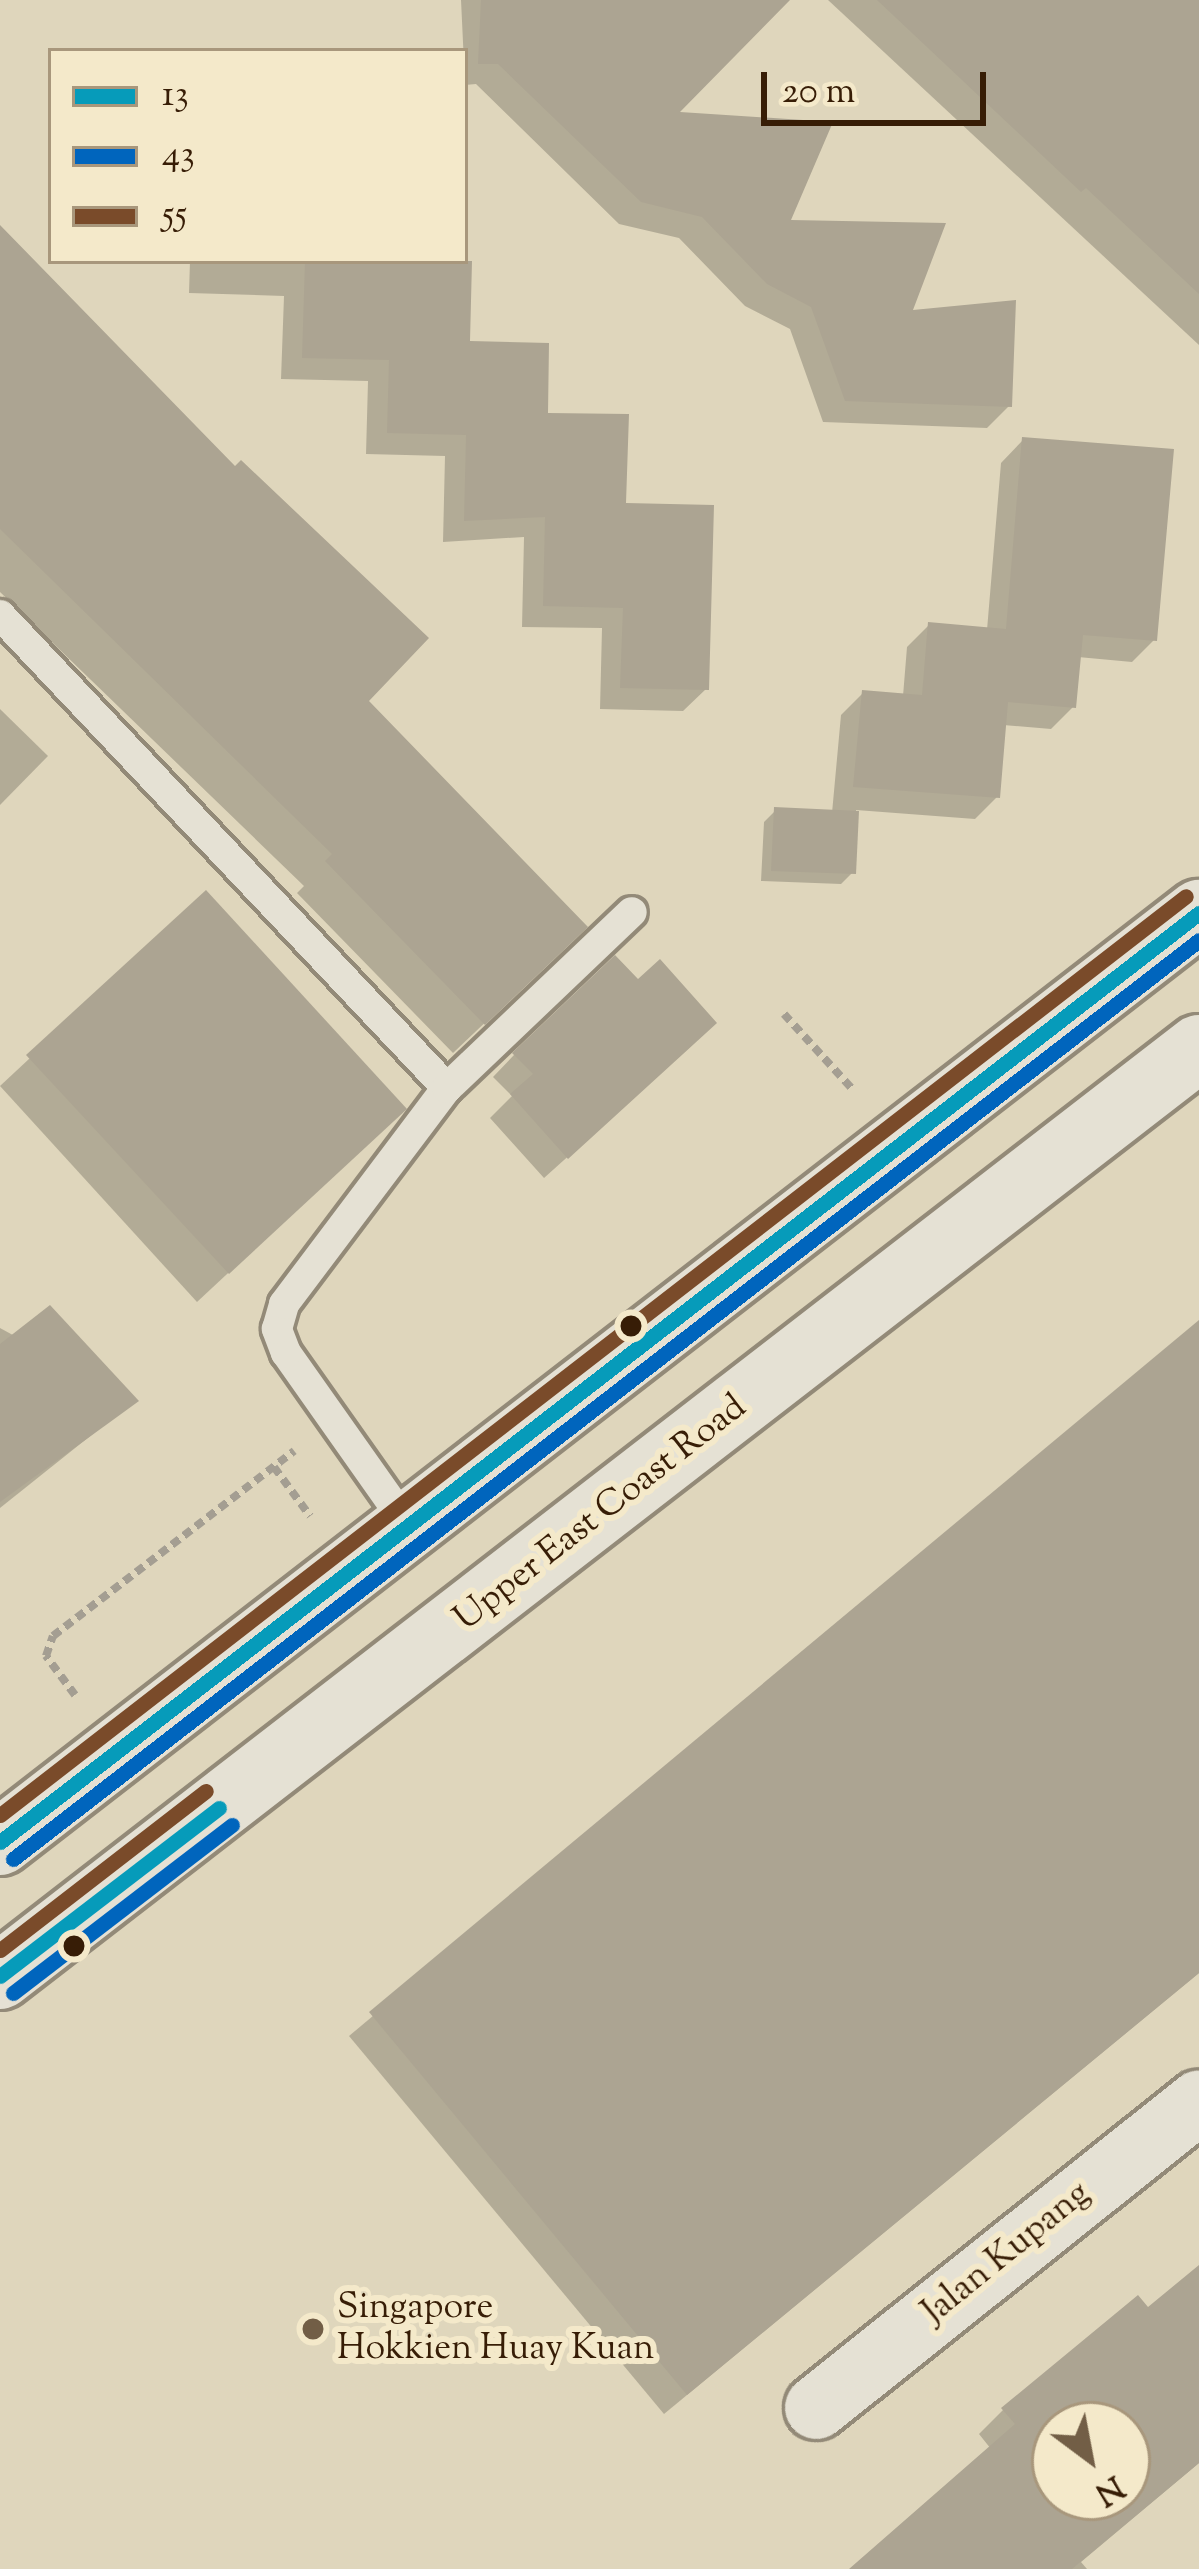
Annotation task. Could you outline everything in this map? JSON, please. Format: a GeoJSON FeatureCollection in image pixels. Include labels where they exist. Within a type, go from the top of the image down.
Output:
{"type":"FeatureCollection","features":[{"type":"Feature","properties":{"kind":"main road"},"geometry":{"type":"LineString","coordinates":[[0,1842],[411,1531],[1199,913]]}},
{"type":"Feature","properties":{"kind":"main road","name":"Upper East Coast Road"},"geometry":{"type":"LineString","coordinates":[[0,1976],[1199,1048]]}},
{"type":"Feature","properties":{"kind":"street","name":"Jalan Kupang"},"geometry":{"type":"LineString","coordinates":[[816,2407],[1199,2101]]}},
{"type":"Feature","properties":{"kind":"lane"},"geometry":{"type":"LineString","coordinates":[[0,615],[447,1088]]}},
{"type":"Feature","properties":{"kind":"lane"},"geometry":{"type":"LineString","coordinates":[[411,1531],[286,1353],[277,1329],[284,1304],[447,1088],[632,912]]}},
{"type":"Feature","properties":{"kind":"path"},"geometry":{"type":"LineString","coordinates":[[784,1014],[903,1145]]}},
{"type":"Feature","properties":{"kind":"path"},"geometry":{"type":"LineString","coordinates":[[118,1755],[46,1646],[333,1420]]}},
{"type":"Feature","properties":{"kind":"building"},"geometry":{"type":"Polygon","coordinates":[[[481,0],[790,0],[680,112],[833,122],[791,220],[946,223],[913,310],[1016,300],[1012,407],[845,401],[811,307],[767,284],[702,217],[641,202],[498,64],[478,64],[481,0]]]}},
{"type":"Feature","properties":{"kind":"building"},"geometry":{"type":"Polygon","coordinates":[[[877,0],[1199,0],[1199,294],[1086,188],[1081,192],[877,0]]]}},
{"type":"Feature","properties":{"kind":"building"},"geometry":{"type":"Polygon","coordinates":[[[0,225],[235,466],[241,460],[429,638],[369,701],[588,927],[485,1025],[325,861],[332,854],[0,529],[0,225]]]}},
{"type":"Feature","properties":{"kind":"building"},"geometry":{"type":"Polygon","coordinates":[[[472,261],[470,341],[549,343],[548,413],[629,414],[626,503],[714,505],[709,690],[620,688],[623,608],[543,606],[545,517],[464,521],[466,435],[387,433],[389,360],[302,358],[305,264],[472,261]]]}},
{"type":"Feature","properties":{"kind":"building"},"geometry":{"type":"Polygon","coordinates":[[[1022,437],[1174,449],[1157,641],[1083,635],[1076,708],[1008,702],[1000,798],[853,787],[862,690],[922,695],[928,622],[1006,629],[1022,437]]]}},
{"type":"Feature","properties":{"kind":"building"},"geometry":{"type":"Polygon","coordinates":[[[774,807],[859,811],[856,874],[771,871],[774,807]]]}},
{"type":"Feature","properties":{"kind":"building"},"geometry":{"type":"Polygon","coordinates":[[[206,890],[407,1109],[229,1274],[26,1055],[206,890]]]}},
{"type":"Feature","properties":{"kind":"building"},"geometry":{"type":"Polygon","coordinates":[[[615,955],[638,979],[660,959],[717,1023],[568,1159],[510,1094],[533,1074],[512,1053],[615,955]]]}},
{"type":"Feature","properties":{"kind":"building"},"geometry":{"type":"Polygon","coordinates":[[[50,1305],[139,1401],[0,1502],[0,1344],[50,1305]]]}},
{"type":"Feature","properties":{"kind":"building"},"geometry":{"type":"Polygon","coordinates":[[[1199,1320],[1199,1973],[687,2395],[369,2012],[1199,1320]]]}},
{"type":"Feature","properties":{"kind":"building"},"geometry":{"type":"Polygon","coordinates":[[[1199,2265],[1199,2463],[1151,2503],[1151,2401],[1031,2401],[1031,2521],[1130,2521],[1072,2569],[849,2569],[1015,2424],[1001,2408],[1138,2295],[1148,2307],[1199,2265]]]}},
{"type":"Feature","properties":{"kind":"transit line","name":"55"},"geometry":{"type":"LineString","coordinates":[[0,1815],[1186,896]]}},
{"type":"Feature","properties":{"kind":"transit line","name":"13"},"geometry":{"type":"LineString","coordinates":[[0,1842],[1199,913]]}},
{"type":"Feature","properties":{"kind":"transit line","name":"43"},"geometry":{"type":"LineString","coordinates":[[13,1859],[1199,940]]}},
{"type":"Feature","properties":{"kind":"transit line","name":"55"},"geometry":{"type":"LineString","coordinates":[[0,1950],[206,1791]]}},
{"type":"Feature","properties":{"kind":"transit line","name":"13"},"geometry":{"type":"LineString","coordinates":[[0,1976],[219,1808]]}},
{"type":"Feature","properties":{"kind":"transit line","name":"43"},"geometry":{"type":"LineString","coordinates":[[13,1993],[232,1825]]}},
{"type":"Feature","properties":{"kind":"place","name":"Singapore Hokkien Huay Kuan"},"geometry":{"type":"Point","coordinates":[313,2329]}}]}
